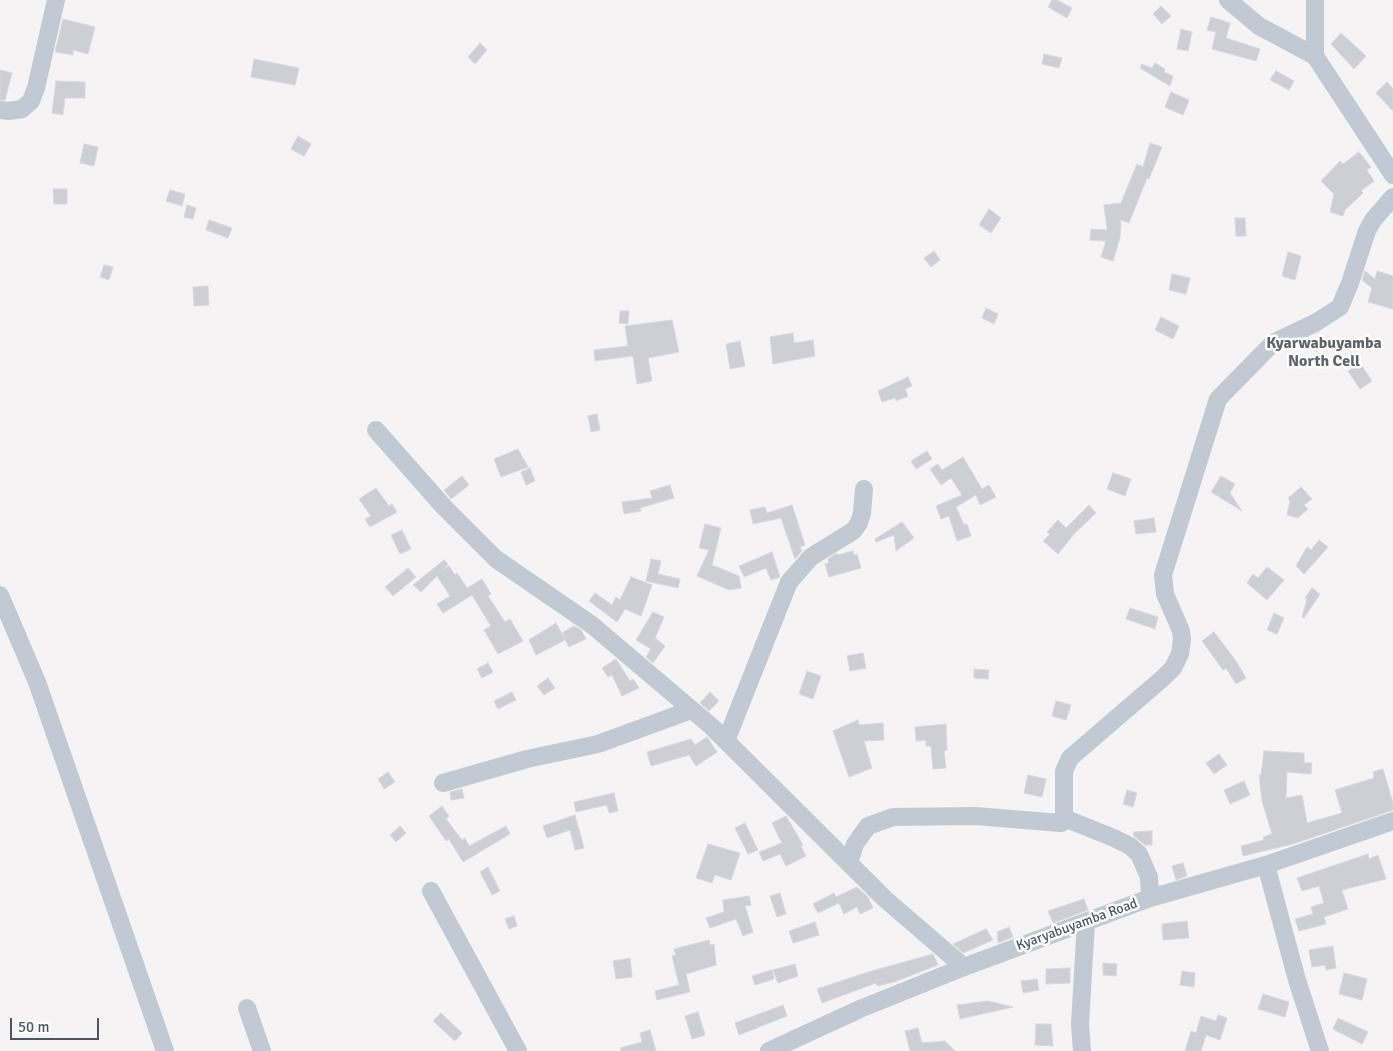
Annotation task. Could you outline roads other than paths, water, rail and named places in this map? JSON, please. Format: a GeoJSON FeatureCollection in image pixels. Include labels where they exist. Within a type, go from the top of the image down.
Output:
{"type":"FeatureCollection","features":[{"type":"Feature","properties":{"kind":"street"},"geometry":{"type":"LineString","coordinates":[[0,110],[22,109],[31,101],[36,88],[56,0]]}},
{"type":"Feature","properties":{"kind":"street"},"geometry":{"type":"LineString","coordinates":[[1228,0],[1259,26],[1315,56],[1393,176]]}},
{"type":"Feature","properties":{"kind":"street"},"geometry":{"type":"LineString","coordinates":[[1315,0],[1315,56]]}},
{"type":"Feature","properties":{"kind":"street"},"geometry":{"type":"LineString","coordinates":[[849,863],[855,844],[868,826],[892,817],[975,816],[1060,823],[1064,818],[1064,771],[1070,758],[1163,678],[1173,668],[1180,654],[1182,639],[1165,594],[1163,575],[1218,399],[1274,343],[1315,323],[1340,306],[1350,283],[1367,231],[1376,215],[1393,197]]}},
{"type":"Feature","properties":{"kind":"street"},"geometry":{"type":"LineString","coordinates":[[376,430],[444,507],[496,559],[592,625],[691,710],[726,741],[885,899],[964,967]]}},
{"type":"Feature","properties":{"kind":"street"},"geometry":{"type":"LineString","coordinates":[[726,741],[788,582],[811,556],[856,527],[862,513],[864,489]]}},
{"type":"Feature","properties":{"kind":"street"},"geometry":{"type":"LineString","coordinates":[[0,595],[37,682],[165,1051]]}},
{"type":"Feature","properties":{"kind":"street"},"geometry":{"type":"LineString","coordinates":[[443,783],[527,759],[598,744],[691,710]]}},
{"type":"Feature","properties":{"kind":"street"},"geometry":{"type":"LineString","coordinates":[[1064,818],[1114,838],[1130,846],[1139,854],[1149,877],[1150,898]]}},
{"type":"Feature","properties":{"kind":"street","name":"Kyaryabuyamba Road"},"geometry":{"type":"LineString","coordinates":[[769,1051],[860,1008],[1150,898],[1266,865],[1393,821]]}},
{"type":"Feature","properties":{"kind":"street"},"geometry":{"type":"LineString","coordinates":[[1266,865],[1297,980],[1320,1051]]}},
{"type":"Feature","properties":{"kind":"street"},"geometry":{"type":"LineString","coordinates":[[431,891],[518,1051]]}},
{"type":"Feature","properties":{"kind":"street"},"geometry":{"type":"LineString","coordinates":[[1082,1051],[1080,1024],[1086,922]]}},
{"type":"Feature","properties":{"kind":"street"},"geometry":{"type":"LineString","coordinates":[[247,1008],[262,1051]]}},
{"type":"Feature","properties":{"kind":"district","name":"Kyarwabuyamba North Cell"},"geometry":{"type":"Point","coordinates":[1324,353]}}]}
